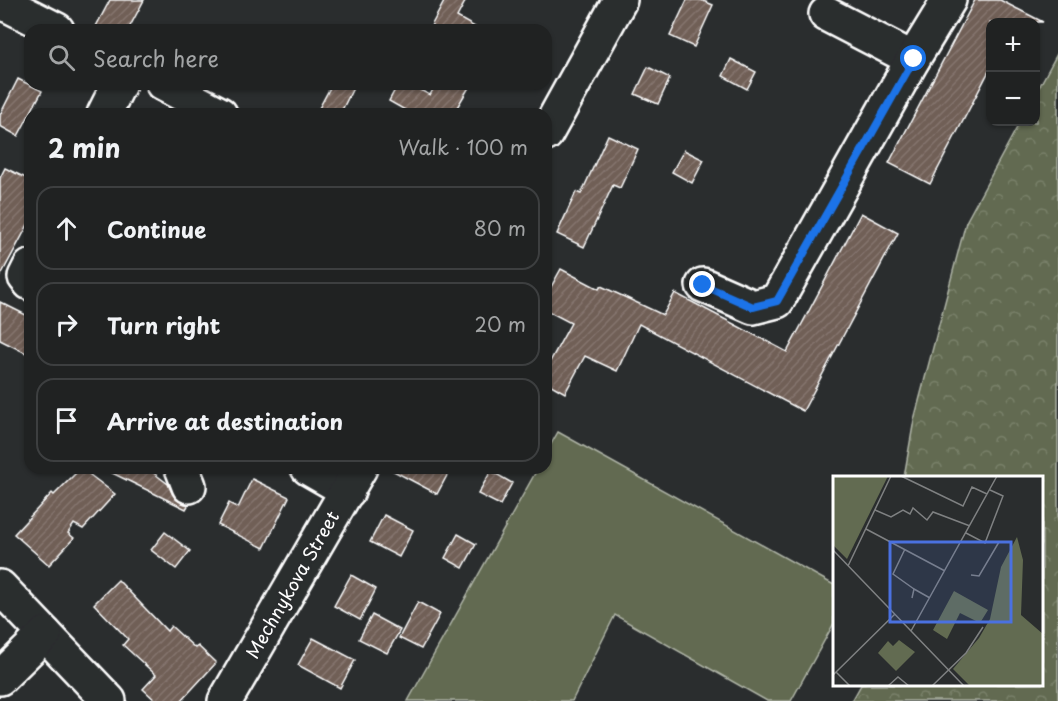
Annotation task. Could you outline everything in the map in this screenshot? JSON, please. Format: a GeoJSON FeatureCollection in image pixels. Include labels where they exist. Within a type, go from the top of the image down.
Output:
{"type":"FeatureCollection","features":[{"type":"Feature","properties":{"kind":"street"},"geometry":{"type":"LineString","coordinates":[[552,123],[620,0]]}},
{"type":"Feature","properties":{"kind":"street"},"geometry":{"type":"LineString","coordinates":[[703,285],[753,307],[777,301],[949,0]]}},
{"type":"Feature","properties":{"kind":"street"},"geometry":{"type":"LineString","coordinates":[[0,2],[45,24]]}},
{"type":"Feature","properties":{"kind":"street"},"geometry":{"type":"LineString","coordinates":[[820,4],[914,59]]}},
{"type":"Feature","properties":{"kind":"street"},"geometry":{"type":"LineString","coordinates":[[107,108],[116,90]]}},
{"type":"Feature","properties":{"kind":"street"},"geometry":{"type":"LineString","coordinates":[[174,90],[209,108]]}},
{"type":"Feature","properties":{"kind":"street"},"geometry":{"type":"LineString","coordinates":[[333,474],[354,479]]}},
{"type":"Feature","properties":{"kind":"street","name":"Mechnykova Street"},"geometry":{"type":"LineString","coordinates":[[225,701],[354,479]]}},
{"type":"Feature","properties":{"kind":"street"},"geometry":{"type":"LineString","coordinates":[[0,587],[109,701]]}},
{"type":"Feature","properties":{"kind":"street"},"geometry":{"type":"LineString","coordinates":[[0,678],[45,634]]}},
{"type":"Feature","properties":{"kind":"green space"},"geometry":{"type":"Polygon","coordinates":[[[1058,52],[1058,701],[852,701],[860,686],[1043,686],[1043,476],[904,476],[914,420],[966,222],[1018,126],[1040,126],[1040,86],[1058,52]]]}},
{"type":"Feature","properties":{"kind":"green space"},"geometry":{"type":"Polygon","coordinates":[[[558,432],[833,584],[833,625],[791,701],[767,701],[615,615],[572,701],[408,701],[535,474],[552,474],[552,442],[558,432]]]}},
{"type":"Feature","properties":{"kind":"building"},"geometry":{"type":"Polygon","coordinates":[[[110,0],[144,0],[131,24],[97,24],[110,0]]]}},
{"type":"Feature","properties":{"kind":"building"},"geometry":{"type":"Polygon","coordinates":[[[445,0],[466,0],[457,17],[469,24],[432,24],[445,0]]]}},
{"type":"Feature","properties":{"kind":"building"},"geometry":{"type":"Polygon","coordinates":[[[687,0],[701,0],[713,5],[694,47],[670,36],[687,0]]]}},
{"type":"Feature","properties":{"kind":"building"},"geometry":{"type":"Polygon","coordinates":[[[975,0],[1000,0],[1035,18],[986,18],[986,77],[930,184],[889,163],[975,0]]]}},
{"type":"Feature","properties":{"kind":"building"},"geometry":{"type":"Polygon","coordinates":[[[731,59],[756,72],[747,89],[723,76],[731,59]]]}},
{"type":"Feature","properties":{"kind":"building"},"geometry":{"type":"Polygon","coordinates":[[[648,67],[670,78],[658,104],[635,94],[648,67]]]}},
{"type":"Feature","properties":{"kind":"building"},"geometry":{"type":"Polygon","coordinates":[[[18,79],[24,82],[24,90],[42,91],[33,108],[24,108],[24,125],[18,136],[0,126],[0,115],[18,79]]]}},
{"type":"Feature","properties":{"kind":"building"},"geometry":{"type":"Polygon","coordinates":[[[329,90],[352,90],[343,108],[319,108],[329,90]]]}},
{"type":"Feature","properties":{"kind":"building"},"geometry":{"type":"Polygon","coordinates":[[[395,90],[420,90],[430,95],[433,90],[467,90],[457,108],[401,108],[389,101],[395,90]]]}},
{"type":"Feature","properties":{"kind":"building"},"geometry":{"type":"Polygon","coordinates":[[[608,135],[638,149],[620,188],[613,185],[584,247],[557,234],[576,192],[581,194],[608,135]]]}},
{"type":"Feature","properties":{"kind":"building"},"geometry":{"type":"Polygon","coordinates":[[[684,150],[704,160],[692,183],[672,172],[684,150]]]}},
{"type":"Feature","properties":{"kind":"building"},"geometry":{"type":"Polygon","coordinates":[[[5,168],[24,177],[24,232],[0,277],[0,178],[5,168]]]}},
{"type":"Feature","properties":{"kind":"building"},"geometry":{"type":"Polygon","coordinates":[[[861,213],[898,233],[803,411],[639,324],[617,371],[585,356],[565,393],[552,385],[552,358],[571,323],[552,313],[552,285],[561,269],[599,289],[601,286],[663,315],[675,293],[787,352],[861,213]]]}},
{"type":"Feature","properties":{"kind":"building"},"geometry":{"type":"Polygon","coordinates":[[[0,302],[24,314],[24,352],[0,340],[0,302]]]}},
{"type":"Feature","properties":{"kind":"building"},"geometry":{"type":"Polygon","coordinates":[[[75,474],[89,474],[115,494],[83,529],[74,524],[68,533],[74,538],[49,565],[14,534],[52,493],[54,495],[75,474]]]}},
{"type":"Feature","properties":{"kind":"building"},"geometry":{"type":"Polygon","coordinates":[[[114,474],[155,474],[168,484],[177,500],[189,504],[186,509],[114,474]]]}},
{"type":"Feature","properties":{"kind":"building"},"geometry":{"type":"Polygon","coordinates":[[[399,474],[448,474],[437,494],[399,474]]]}},
{"type":"Feature","properties":{"kind":"building"},"geometry":{"type":"Polygon","coordinates":[[[489,474],[496,474],[512,483],[500,505],[478,494],[489,474]]]}},
{"type":"Feature","properties":{"kind":"building"},"geometry":{"type":"Polygon","coordinates":[[[252,479],[289,497],[264,548],[218,525],[229,503],[238,508],[252,479]]]}},
{"type":"Feature","properties":{"kind":"building"},"geometry":{"type":"Polygon","coordinates":[[[384,515],[413,530],[399,557],[370,542],[384,515]]]}},
{"type":"Feature","properties":{"kind":"building"},"geometry":{"type":"Polygon","coordinates":[[[165,532],[190,551],[176,569],[151,550],[165,532]]]}},
{"type":"Feature","properties":{"kind":"building"},"geometry":{"type":"Polygon","coordinates":[[[458,534],[476,544],[463,568],[445,558],[458,534]]]}},
{"type":"Feature","properties":{"kind":"building"},"geometry":{"type":"Polygon","coordinates":[[[351,575],[376,589],[360,620],[334,606],[351,575]]]}},
{"type":"Feature","properties":{"kind":"building"},"geometry":{"type":"Polygon","coordinates":[[[118,580],[167,631],[171,626],[216,663],[181,701],[156,701],[143,689],[156,675],[123,645],[128,639],[94,604],[118,580]]]}},
{"type":"Feature","properties":{"kind":"building"},"geometry":{"type":"Polygon","coordinates":[[[418,602],[440,614],[421,649],[399,638],[418,602]]]}},
{"type":"Feature","properties":{"kind":"building"},"geometry":{"type":"Polygon","coordinates":[[[372,615],[400,630],[387,653],[359,639],[372,615]]]}},
{"type":"Feature","properties":{"kind":"building"},"geometry":{"type":"Polygon","coordinates":[[[313,638],[355,660],[340,688],[298,665],[313,638]]]}},
{"type":"Feature","properties":{"kind":"route"},"geometry":{"type":"LineString","coordinates":[[703,285],[753,307],[777,301],[914,59]]}}]}
